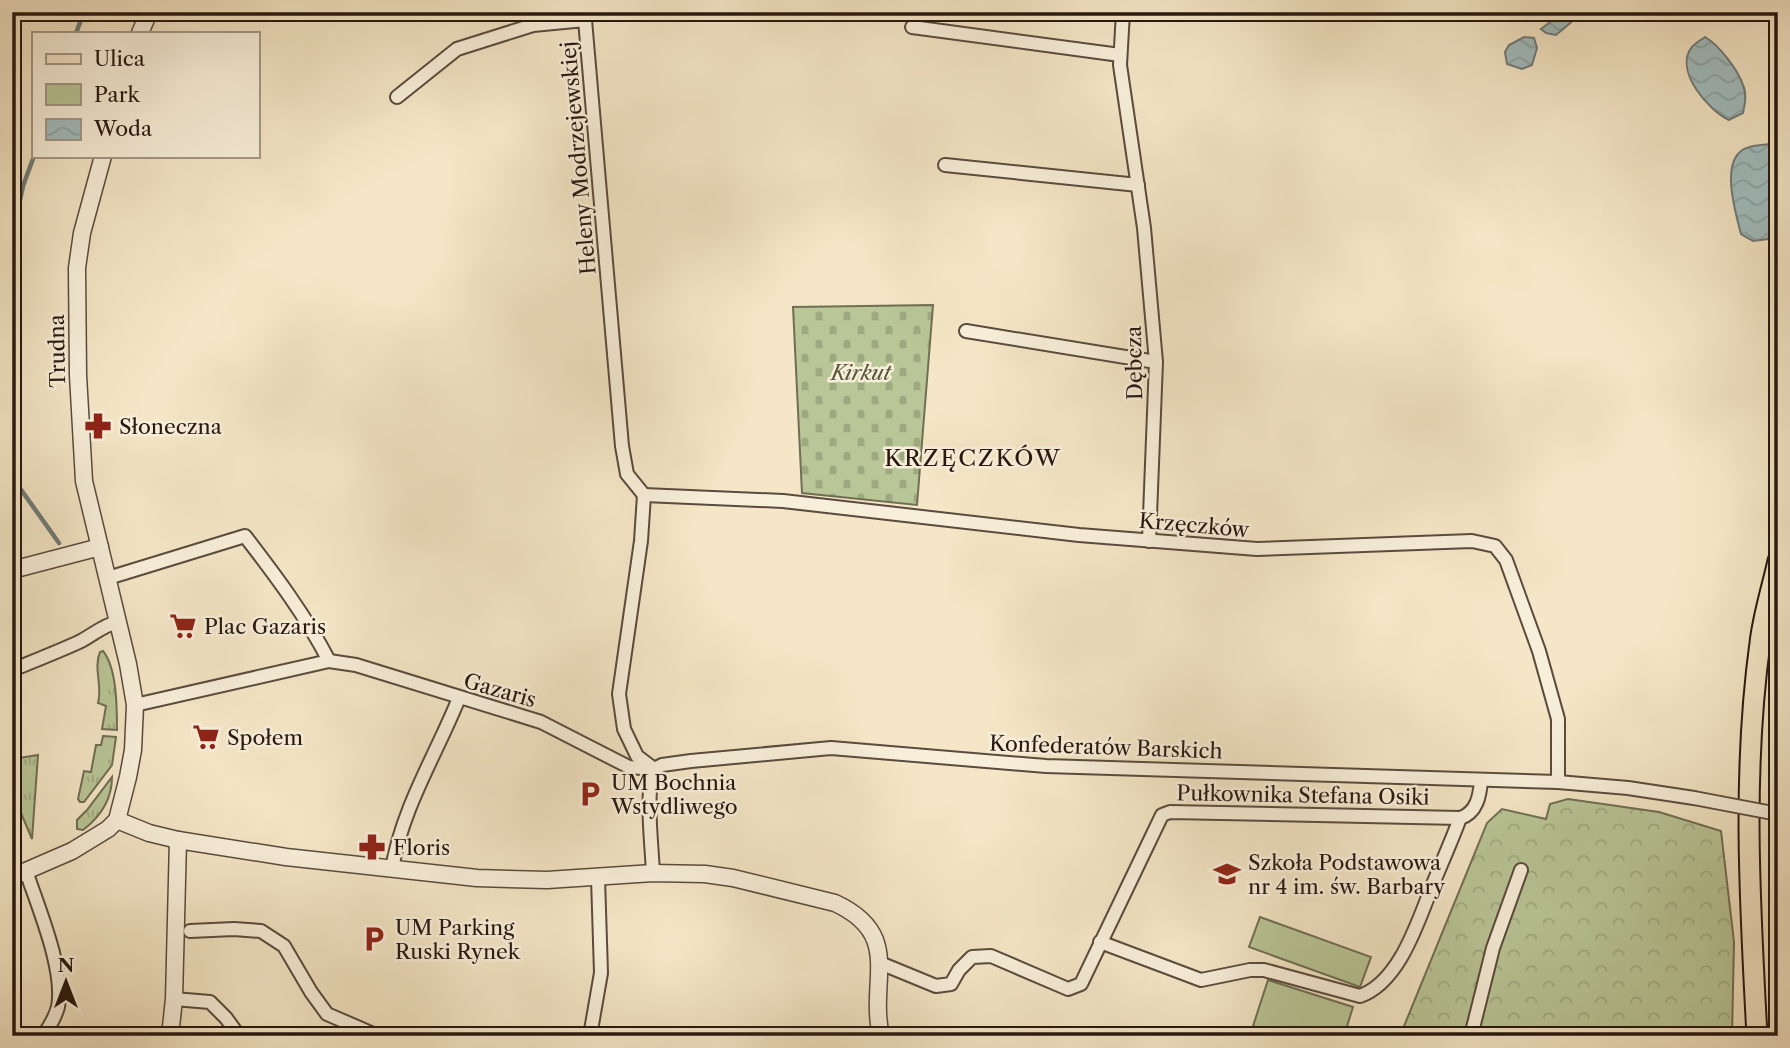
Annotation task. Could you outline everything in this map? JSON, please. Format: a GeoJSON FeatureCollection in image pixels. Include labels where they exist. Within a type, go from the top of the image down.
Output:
{"type":"FeatureCollection","features":[{"type":"Feature","properties":{"kind":"main road"},"geometry":{"type":"LineString","coordinates":[[1757,1036],[1752,935],[1749,752],[1760,642],[1778,561]]}},
{"type":"Feature","properties":{"kind":"street"},"geometry":{"type":"LineString","coordinates":[[140,32],[149,12]]}},
{"type":"Feature","properties":{"kind":"street","name":"Dębcza"},"geometry":{"type":"LineString","coordinates":[[1124,12],[1120,65],[1144,228],[1156,362],[1149,541]]}},
{"type":"Feature","properties":{"kind":"street","name":"Heleny Modrzejewskiej"},"geometry":{"type":"LineString","coordinates":[[397,97],[457,49],[533,26],[585,20],[622,446],[627,474],[644,495]]}},
{"type":"Feature","properties":{"kind":"street"},"geometry":{"type":"LineString","coordinates":[[912,27],[1121,54]]}},
{"type":"Feature","properties":{"kind":"street","name":"Trudna"},"geometry":{"type":"LineString","coordinates":[[102,158],[82,233],[76,288],[84,481],[135,705],[133,750],[117,820]]}},
{"type":"Feature","properties":{"kind":"street"},"geometry":{"type":"LineString","coordinates":[[945,165],[1138,186]]}},
{"type":"Feature","properties":{"kind":"street"},"geometry":{"type":"LineString","coordinates":[[966,331],[1156,362]]}},
{"type":"Feature","properties":{"kind":"street"},"geometry":{"type":"LineString","coordinates":[[644,495],[641,541],[619,694],[624,729],[637,756],[654,769],[651,776],[653,873]]}},
{"type":"Feature","properties":{"kind":"street","name":"Krzęczków"},"geometry":{"type":"LineString","coordinates":[[644,495],[783,501],[1079,535],[1257,549],[1472,541],[1495,546],[1506,560],[1539,651],[1558,719],[1558,782]]}},
{"type":"Feature","properties":{"kind":"street"},"geometry":{"type":"LineString","coordinates":[[108,578],[245,536],[275,576],[329,661],[135,705]]}},
{"type":"Feature","properties":{"kind":"street"},"geometry":{"type":"LineString","coordinates":[[12,570],[100,547]]}},
{"type":"Feature","properties":{"kind":"street"},"geometry":{"type":"LineString","coordinates":[[12,670],[77,643],[105,625],[118,622]]}},
{"type":"Feature","properties":{"kind":"street","name":"Gazaris"},"geometry":{"type":"LineString","coordinates":[[329,661],[356,665],[541,722],[629,767],[654,769]]}},
{"type":"Feature","properties":{"kind":"street"},"geometry":{"type":"LineString","coordinates":[[392,869],[397,838],[459,698]]}},
{"type":"Feature","properties":{"kind":"street","name":"Konfederatów Barskich"},"geometry":{"type":"LineString","coordinates":[[654,769],[662,765],[691,761],[831,748],[1046,766],[1558,782],[1628,788],[1778,814]]}},
{"type":"Feature","properties":{"kind":"street","name":"Pułkownika Stefana Osiki"},"geometry":{"type":"LineString","coordinates":[[880,963],[936,986],[951,984],[959,970],[972,957],[992,956],[1068,989],[1081,984],[1162,815],[1170,812],[1460,818],[1468,816],[1477,804],[1481,780]]}},
{"type":"Feature","properties":{"kind":"street","name":"Pułkownika Stefana Osiki"},"geometry":{"type":"LineString","coordinates":[[1100,942],[1202,979],[1264,970],[1360,996],[1372,992],[1408,947],[1460,818]]}},
{"type":"Feature","properties":{"kind":"street"},"geometry":{"type":"LineString","coordinates":[[43,1036],[54,1021],[58,1004],[56,962],[19,874],[95,839],[117,820],[149,833],[178,840],[392,869],[477,878],[547,880],[653,873],[705,874],[802,894],[849,910],[869,928],[878,947],[880,963],[878,1018],[881,1036]]}},
{"type":"Feature","properties":{"kind":"street"},"geometry":{"type":"LineString","coordinates":[[170,1036],[174,999],[178,840]]}},
{"type":"Feature","properties":{"kind":"street"},"geometry":{"type":"LineString","coordinates":[[1471,1036],[1493,948],[1521,870]]}},
{"type":"Feature","properties":{"kind":"street"},"geometry":{"type":"LineString","coordinates":[[590,1036],[601,973],[598,878]]}},
{"type":"Feature","properties":{"kind":"street"},"geometry":{"type":"LineString","coordinates":[[190,931],[261,931],[284,946],[327,1014],[378,1036]]}},
{"type":"Feature","properties":{"kind":"street"},"geometry":{"type":"LineString","coordinates":[[174,999],[210,1002],[239,1036]]}},
{"type":"Feature","properties":{"kind":"green space","name":"Kirkut"},"geometry":{"type":"Polygon","coordinates":[[[933,305],[917,505],[802,493],[793,307],[933,305]]]}},
{"type":"Feature","properties":{"kind":"green space"},"geometry":{"type":"Polygon","coordinates":[[[103,651],[114,678],[117,730],[102,729],[106,706],[98,703],[97,664],[100,652],[103,651]]]}},
{"type":"Feature","properties":{"kind":"green space"},"geometry":{"type":"Polygon","coordinates":[[[103,736],[116,737],[112,765],[84,802],[80,802],[78,799],[84,771],[91,772],[96,745],[101,745],[103,736]]]}},
{"type":"Feature","properties":{"kind":"green space"},"geometry":{"type":"Polygon","coordinates":[[[38,755],[32,839],[12,792],[12,759],[38,755]]]}},
{"type":"Feature","properties":{"kind":"green space"},"geometry":{"type":"Polygon","coordinates":[[[112,777],[110,793],[100,813],[83,830],[77,829],[77,820],[112,777]]]}},
{"type":"Feature","properties":{"kind":"green space"},"geometry":{"type":"Polygon","coordinates":[[[1568,799],[1659,812],[1721,831],[1734,942],[1732,1036],[1400,1036],[1487,823],[1502,809],[1546,819],[1550,804],[1568,799]]]}},
{"type":"Feature","properties":{"kind":"green space"},"geometry":{"type":"Polygon","coordinates":[[[1260,917],[1371,957],[1360,987],[1249,947],[1260,917]]]}},
{"type":"Feature","properties":{"kind":"green space"},"geometry":{"type":"Polygon","coordinates":[[[1268,980],[1353,1007],[1344,1036],[1284,1036],[1253,1026],[1268,980]]]}},
{"type":"Feature","properties":{"kind":"water"},"geometry":{"type":"Polygon","coordinates":[[[1573,12],[1575,19],[1556,35],[1541,29],[1562,13],[1573,12]]]}},
{"type":"Feature","properties":{"kind":"water"},"geometry":{"type":"Polygon","coordinates":[[[1524,37],[1534,38],[1537,48],[1532,65],[1522,69],[1507,64],[1505,52],[1509,45],[1524,37]]]}},
{"type":"Feature","properties":{"kind":"water"},"geometry":{"type":"Polygon","coordinates":[[[1705,37],[1727,58],[1744,88],[1743,113],[1729,120],[1703,99],[1690,78],[1687,56],[1693,46],[1705,37]]]}},
{"type":"Feature","properties":{"kind":"water"},"geometry":{"type":"Polygon","coordinates":[[[1778,145],[1778,215],[1768,239],[1753,241],[1741,234],[1732,193],[1731,171],[1741,151],[1748,147],[1778,145]]]}},
{"type":"Feature","properties":{"kind":"waterway"},"geometry":{"type":"LineString","coordinates":[[76,32],[84,12]]}},
{"type":"Feature","properties":{"kind":"waterway"},"geometry":{"type":"LineString","coordinates":[[12,237],[23,186],[33,158]]}},
{"type":"Feature","properties":{"kind":"waterway"},"geometry":{"type":"LineString","coordinates":[[12,477],[59,543]]}},
{"type":"Feature","properties":{"kind":"place","name":"Słoneczna"},"geometry":{"type":"Point","coordinates":[98,426]}},
{"type":"Feature","properties":{"kind":"place","name":"Plac Gazaris"},"geometry":{"type":"Point","coordinates":[183,626]}},
{"type":"Feature","properties":{"kind":"place","name":"Społem"},"geometry":{"type":"Point","coordinates":[206,737]}},
{"type":"Feature","properties":{"kind":"place","name":"UM Bochnia Wstydliwego"},"geometry":{"type":"Point","coordinates":[590,794]}},
{"type":"Feature","properties":{"kind":"place","name":"Floris"},"geometry":{"type":"Point","coordinates":[372,847]}},
{"type":"Feature","properties":{"kind":"place","name":"Szkoła Podstawowa nr 4 im. św. Barbary"},"geometry":{"type":"Point","coordinates":[1227,874]}},
{"type":"Feature","properties":{"kind":"place","name":"UM Parking Ruski Rynek"},"geometry":{"type":"Point","coordinates":[374,939]}},
{"type":"Feature","properties":{"kind":"district","name":"KRZĘCZKÓW"},"geometry":{"type":"Point","coordinates":[973,458]}}]}
